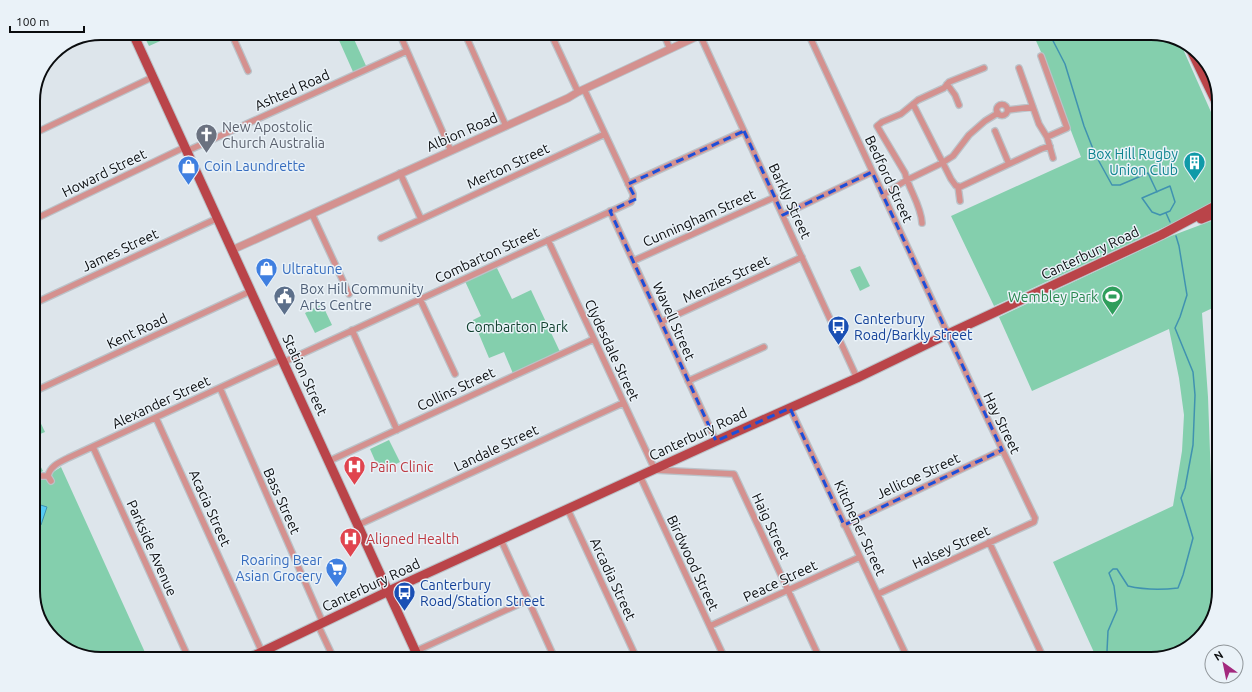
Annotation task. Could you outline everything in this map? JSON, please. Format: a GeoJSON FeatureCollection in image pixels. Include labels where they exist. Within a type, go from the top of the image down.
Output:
{"type":"FeatureCollection","features":[{"type":"Feature","properties":{"kind":"main road","name":"Station Street"},"geometry":{"type":"LineString","coordinates":[[136,40],[417,652]]}},
{"type":"Feature","properties":{"kind":"main road"},"geometry":{"type":"LineString","coordinates":[[1196,60],[1211,92]]}},
{"type":"Feature","properties":{"kind":"main road","name":"Canterbury Road"},"geometry":{"type":"LineString","coordinates":[[262,652],[388,592],[716,441],[857,378],[1161,235],[1212,208]]}},
{"type":"Feature","properties":{"kind":"main road","name":"Canterbury Road"},"geometry":{"type":"LineString","coordinates":[[1161,235],[1212,215]]}},
{"type":"Feature","properties":{"kind":"street"},"geometry":{"type":"LineString","coordinates":[[234,40],[248,71]]}},
{"type":"Feature","properties":{"kind":"street"},"geometry":{"type":"LineString","coordinates":[[401,40],[451,151]]}},
{"type":"Feature","properties":{"kind":"street"},"geometry":{"type":"LineString","coordinates":[[468,40],[506,126]]}},
{"type":"Feature","properties":{"kind":"street"},"geometry":{"type":"LineString","coordinates":[[554,40],[605,134],[628,184],[744,131]]}},
{"type":"Feature","properties":{"kind":"street"},"geometry":{"type":"LineString","coordinates":[[666,40],[670,49]]}},
{"type":"Feature","properties":{"kind":"street","name":"Albion Road"},"geometry":{"type":"LineString","coordinates":[[232,250],[568,98],[689,40]]}},
{"type":"Feature","properties":{"kind":"street","name":"Barkly Street"},"geometry":{"type":"LineString","coordinates":[[702,40],[857,378]]}},
{"type":"Feature","properties":{"kind":"street","name":"Bedford Street"},"geometry":{"type":"LineString","coordinates":[[811,40],[948,334]]}},
{"type":"Feature","properties":{"kind":"street","name":"Ashted Road"},"geometry":{"type":"LineString","coordinates":[[186,149],[407,52]]}},
{"type":"Feature","properties":{"kind":"street"},"geometry":{"type":"LineString","coordinates":[[1041,56],[1067,128],[1047,136]]}},
{"type":"Feature","properties":{"kind":"street"},"geometry":{"type":"LineString","coordinates":[[922,222],[922,214],[907,180],[906,172],[877,126],[882,122],[901,114],[918,100],[944,88],[949,82],[984,68]]}},
{"type":"Feature","properties":{"kind":"street"},"geometry":{"type":"LineString","coordinates":[[1019,68],[1039,124],[1047,136],[1053,158]]}},
{"type":"Feature","properties":{"kind":"street"},"geometry":{"type":"LineString","coordinates":[[40,131],[153,77]]}},
{"type":"Feature","properties":{"kind":"street"},"geometry":{"type":"LineString","coordinates":[[947,84],[955,95],[959,105]]}},
{"type":"Feature","properties":{"kind":"street"},"geometry":{"type":"LineString","coordinates":[[913,104],[951,179],[956,186],[958,186]]}},
{"type":"Feature","properties":{"kind":"street"},"geometry":{"type":"LineString","coordinates":[[883,195],[907,180],[953,156],[969,135],[985,121],[998,113],[997,109],[1001,105],[1006,106],[1008,110],[1033,107]]}},
{"type":"Feature","properties":{"kind":"street"},"geometry":{"type":"LineString","coordinates":[[995,131],[1009,164]]}},
{"type":"Feature","properties":{"kind":"street","name":"Merton Street"},"geometry":{"type":"LineString","coordinates":[[381,238],[605,134]]}},
{"type":"Feature","properties":{"kind":"street"},"geometry":{"type":"LineString","coordinates":[[958,186],[1050,146]]}},
{"type":"Feature","properties":{"kind":"street","name":"Howard Street"},"geometry":{"type":"LineString","coordinates":[[40,217],[186,149]]}},
{"type":"Feature","properties":{"kind":"street"},"geometry":{"type":"LineString","coordinates":[[783,215],[872,172]]}},
{"type":"Feature","properties":{"kind":"street"},"geometry":{"type":"LineString","coordinates":[[400,173],[421,219]]}},
{"type":"Feature","properties":{"kind":"street","name":"Combarton Street"},"geometry":{"type":"LineString","coordinates":[[283,361],[631,202],[633,194],[628,184]]}},
{"type":"Feature","properties":{"kind":"street"},"geometry":{"type":"LineString","coordinates":[[958,186],[960,201]]}},
{"type":"Feature","properties":{"kind":"street","name":"Cunningham Street"},"geometry":{"type":"LineString","coordinates":[[633,260],[775,197]]}},
{"type":"Feature","properties":{"kind":"street","name":"Wavell Street"},"geometry":{"type":"LineString","coordinates":[[610,211],[716,441]]}},
{"type":"Feature","properties":{"kind":"street"},"geometry":{"type":"LineString","coordinates":[[312,214],[349,294]]}},
{"type":"Feature","properties":{"kind":"street","name":"James Street"},"geometry":{"type":"LineString","coordinates":[[40,301],[218,218]]}},
{"type":"Feature","properties":{"kind":"street","name":"Clydesdale Street"},"geometry":{"type":"LineString","coordinates":[[548,240],[655,470]]}},
{"type":"Feature","properties":{"kind":"street","name":"Menzies Street"},"geometry":{"type":"LineString","coordinates":[[660,322],[802,257]]}},
{"type":"Feature","properties":{"kind":"street","name":"Kent Road"},"geometry":{"type":"LineString","coordinates":[[40,389],[251,291]]}},
{"type":"Feature","properties":{"kind":"street"},"geometry":{"type":"LineString","coordinates":[[420,299],[455,374]]}},
{"type":"Feature","properties":{"kind":"street"},"geometry":{"type":"LineString","coordinates":[[352,330],[397,430]]}},
{"type":"Feature","properties":{"kind":"street","name":"Hay Street"},"geometry":{"type":"LineString","coordinates":[[948,334],[1035,518],[1034,522]]}},
{"type":"Feature","properties":{"kind":"street","name":"Collins Street"},"geometry":{"type":"LineString","coordinates":[[329,461],[594,339]]}},
{"type":"Feature","properties":{"kind":"street"},"geometry":{"type":"LineString","coordinates":[[688,381],[764,347]]}},
{"type":"Feature","properties":{"kind":"street","name":"Alexander Street"},"geometry":{"type":"LineString","coordinates":[[40,479],[48,477],[51,469],[58,463],[220,388],[283,361]]}},
{"type":"Feature","properties":{"kind":"street","name":"Bass Street"},"geometry":{"type":"LineString","coordinates":[[220,388],[321,624],[331,652]]}},
{"type":"Feature","properties":{"kind":"street","name":"Landale Street"},"geometry":{"type":"LineString","coordinates":[[358,525],[623,403]]}},
{"type":"Feature","properties":{"kind":"street","name":"Kitchener Street"},"geometry":{"type":"LineString","coordinates":[[790,408],[905,652]]}},
{"type":"Feature","properties":{"kind":"street","name":"Acacia Street"},"geometry":{"type":"LineString","coordinates":[[156,418],[262,652]]}},
{"type":"Feature","properties":{"kind":"street","name":"Parkside Avenue"},"geometry":{"type":"LineString","coordinates":[[93,447],[186,652]]}},
{"type":"Feature","properties":{"kind":"street","name":"Jellicoe Street"},"geometry":{"type":"LineString","coordinates":[[844,525],[1002,450]]}},
{"type":"Feature","properties":{"kind":"street","name":"Haig Street"},"geometry":{"type":"LineString","coordinates":[[655,470],[734,474],[817,652]]}},
{"type":"Feature","properties":{"kind":"street","name":"Birdwood Street"},"geometry":{"type":"LineString","coordinates":[[640,476],[722,652]]}},
{"type":"Feature","properties":{"kind":"street","name":"Arcadia Street"},"geometry":{"type":"LineString","coordinates":[[568,510],[634,652]]}},
{"type":"Feature","properties":{"kind":"street","name":"Halsey Street"},"geometry":{"type":"LineString","coordinates":[[878,594],[1034,522]]}},
{"type":"Feature","properties":{"kind":"street"},"geometry":{"type":"LineString","coordinates":[[501,540],[552,652]]}},
{"type":"Feature","properties":{"kind":"street"},"geometry":{"type":"LineString","coordinates":[[989,542],[1041,652]]}},
{"type":"Feature","properties":{"kind":"street","name":"Peace Street"},"geometry":{"type":"LineString","coordinates":[[710,626],[860,557]]}},
{"type":"Feature","properties":{"kind":"street"},"geometry":{"type":"LineString","coordinates":[[424,652],[528,600]]}},
{"type":"Feature","properties":{"kind":"highlighted area"},"geometry":{"type":"Polygon","coordinates":[[[744,131],[783,215],[872,172],[1002,450],[844,525],[790,408],[716,441],[610,211],[636,199],[628,184],[744,131]]]}},
{"type":"Feature","properties":{"kind":"green space"},"geometry":{"type":"Polygon","coordinates":[[[146,40],[162,40],[149,46],[146,40]]]}},
{"type":"Feature","properties":{"kind":"green space"},"geometry":{"type":"Polygon","coordinates":[[[339,40],[354,40],[367,68],[354,74],[339,40]]]}},
{"type":"Feature","properties":{"kind":"green space"},"geometry":{"type":"Polygon","coordinates":[[[1036,40],[1151,40],[1167,42],[1183,49],[1212,114],[1212,205],[994,306],[951,216],[1081,157],[1036,40]]]}},
{"type":"Feature","properties":{"kind":"green space"},"geometry":{"type":"Polygon","coordinates":[[[1212,221],[1212,308],[1202,313],[1208,397],[1211,480],[1211,603],[1206,618],[1197,631],[1181,644],[1167,650],[1151,652],[1094,652],[1053,562],[1173,506],[1182,451],[1184,415],[1179,378],[1169,329],[1032,391],[999,317],[1171,236],[1212,221]]]}},
{"type":"Feature","properties":{"kind":"green space","name":"Combarton Park"},"geometry":{"type":"Polygon","coordinates":[[[495,264],[512,299],[531,290],[561,354],[514,376],[504,352],[489,358],[473,320],[481,316],[464,279],[495,264]]]}},
{"type":"Feature","properties":{"kind":"green space"},"geometry":{"type":"Polygon","coordinates":[[[860,266],[870,286],[860,291],[850,270],[860,266]]]}},
{"type":"Feature","properties":{"kind":"green space"},"geometry":{"type":"Polygon","coordinates":[[[322,304],[332,325],[315,333],[305,313],[322,304]]]}},
{"type":"Feature","properties":{"kind":"green space"},"geometry":{"type":"Polygon","coordinates":[[[40,422],[45,432],[40,434],[40,422]]]}},
{"type":"Feature","properties":{"kind":"green space"},"geometry":{"type":"Polygon","coordinates":[[[389,440],[400,462],[380,472],[370,449],[389,440]]]}},
{"type":"Feature","properties":{"kind":"green space"},"geometry":{"type":"Polygon","coordinates":[[[40,465],[43,471],[40,473],[40,465]]]}},
{"type":"Feature","properties":{"kind":"green space"},"geometry":{"type":"Polygon","coordinates":[[[61,467],[145,652],[101,652],[85,650],[67,642],[50,625],[43,610],[40,595],[40,480],[61,467]]]}},
{"type":"Feature","properties":{"kind":"water"},"geometry":{"type":"Polygon","coordinates":[[[40,505],[47,507],[40,525],[40,505]]]}},
{"type":"Feature","properties":{"kind":"waterway"},"geometry":{"type":"LineString","coordinates":[[1053,40],[1065,64],[1084,126],[1095,154],[1112,185],[1120,185],[1148,173],[1157,192]]}},
{"type":"Feature","properties":{"kind":"waterway"},"geometry":{"type":"LineString","coordinates":[[1170,186],[1175,202],[1170,211],[1160,215],[1152,212],[1142,198],[1170,186]]}},
{"type":"Feature","properties":{"kind":"waterway"},"geometry":{"type":"LineString","coordinates":[[1166,213],[1170,222]]}},
{"type":"Feature","properties":{"kind":"waterway"},"geometry":{"type":"LineString","coordinates":[[1107,652],[1108,631],[1117,610],[1114,586],[1109,573],[1113,569],[1117,569],[1128,586],[1153,589],[1178,588],[1193,538],[1181,498],[1185,488],[1193,445],[1195,395],[1193,372],[1175,328],[1187,295],[1176,236]]}},
{"type":"Feature","properties":{"kind":"place","name":"New Apostolic Church Australia"},"geometry":{"type":"Point","coordinates":[207,154]}},
{"type":"Feature","properties":{"kind":"place","name":"Box Hill Rugby Union Club"},"geometry":{"type":"Point","coordinates":[1194,182]}},
{"type":"Feature","properties":{"kind":"place","name":"Coin Laundrette"},"geometry":{"type":"Point","coordinates":[188,186]}},
{"type":"Feature","properties":{"kind":"place","name":"Ultratune"},"geometry":{"type":"Point","coordinates":[267,288]}},
{"type":"Feature","properties":{"kind":"place","name":"Box Hill Community Arts Centre"},"geometry":{"type":"Point","coordinates":[284,316]}},
{"type":"Feature","properties":{"kind":"place","name":"Wembley Park"},"geometry":{"type":"Point","coordinates":[1113,316]}},
{"type":"Feature","properties":{"kind":"place","name":"Canterbury Road/Barkly Street"},"geometry":{"type":"Point","coordinates":[839,346]}},
{"type":"Feature","properties":{"kind":"place","name":"Pain Clinic"},"geometry":{"type":"Point","coordinates":[355,486]}},
{"type":"Feature","properties":{"kind":"place","name":"Aligned Health"},"geometry":{"type":"Point","coordinates":[351,558]}},
{"type":"Feature","properties":{"kind":"place","name":"Roaring Bear Asian Grocery"},"geometry":{"type":"Point","coordinates":[337,588]}},
{"type":"Feature","properties":{"kind":"place","name":"Canterbury Road/Station Street"},"geometry":{"type":"Point","coordinates":[405,612]}}]}
